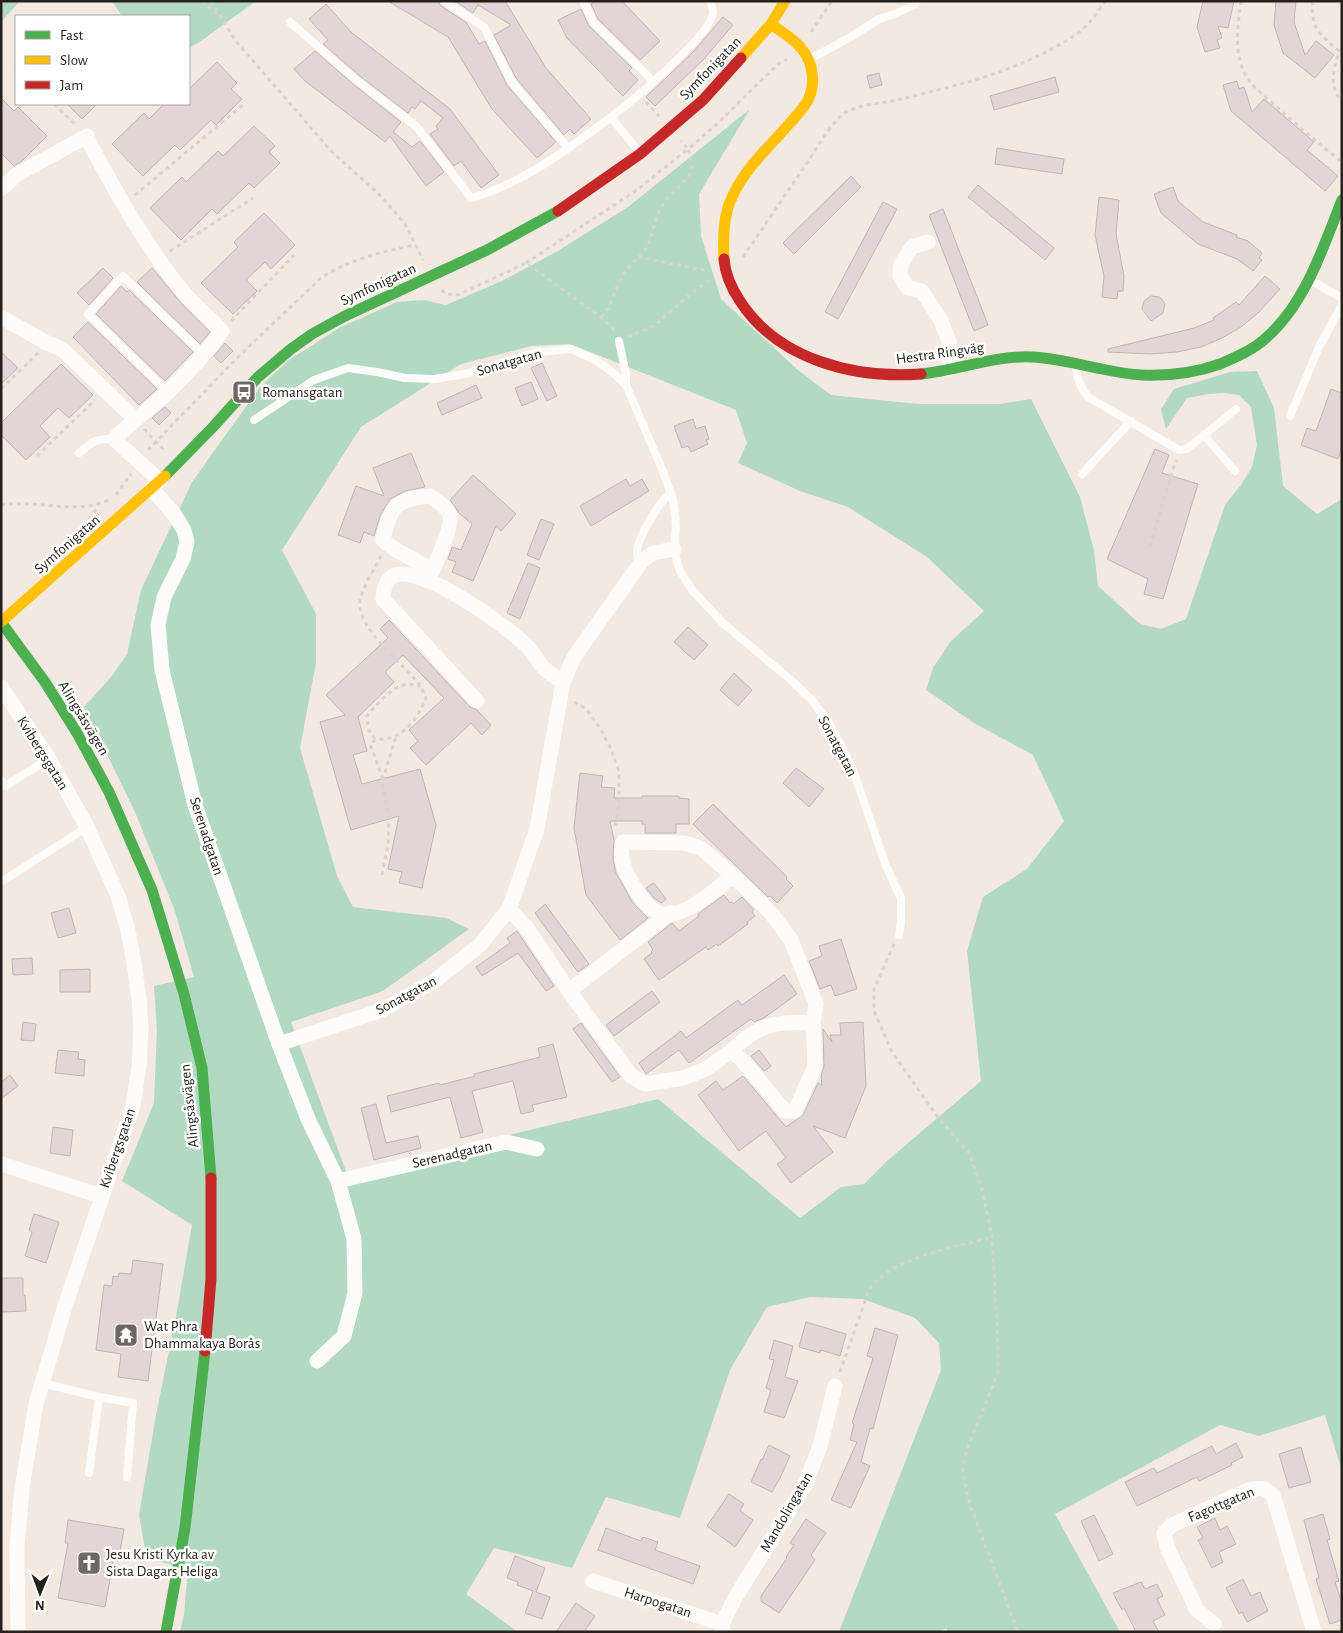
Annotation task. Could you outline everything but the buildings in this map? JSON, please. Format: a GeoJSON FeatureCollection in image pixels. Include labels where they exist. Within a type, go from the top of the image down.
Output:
{"type":"FeatureCollection","features":[{"type":"Feature","properties":{"kind":"street","name":"Symfonigatan"},"geometry":{"type":"LineString","coordinates":[[1,622],[156,485],[213,427],[258,376],[312,334],[345,316],[487,250],[522,231],[565,207],[640,154],[703,100],[771,24],[785,1]]}},
{"type":"Feature","properties":{"kind":"street","name":"Hestra Ringväg"},"geometry":{"type":"LineString","coordinates":[[771,24],[805,52],[812,73],[812,87],[810,97],[742,179],[732,195],[725,216],[722,246],[723,274],[740,304],[757,324],[777,340],[801,354],[829,365],[868,373],[896,375],[928,373],[1018,357],[1053,359],[1135,374],[1161,376],[1202,370],[1249,350],[1276,328],[1289,312],[1308,279],[1342,200]]}},
{"type":"Feature","properties":{"kind":"street"},"geometry":{"type":"LineString","coordinates":[[1,189],[16,176],[88,136],[91,146],[123,205],[159,258],[184,293],[222,331],[204,355],[168,392],[134,419],[114,439],[139,462],[156,485]]}},
{"type":"Feature","properties":{"kind":"street"},"geometry":{"type":"LineString","coordinates":[[928,242],[912,247],[901,264],[900,276],[908,288],[922,291],[940,320],[948,341],[949,369]]}},
{"type":"Feature","properties":{"kind":"street"},"geometry":{"type":"LineString","coordinates":[[1,317],[47,343],[62,349],[134,419]]}},
{"type":"Feature","properties":{"kind":"street","name":"Serenadgatan"},"geometry":{"type":"LineString","coordinates":[[156,485],[184,530],[186,542],[183,559],[164,597],[158,625],[162,670],[195,805],[279,1044],[308,1120],[338,1181],[354,1239],[355,1293],[344,1336],[317,1361]]}},
{"type":"Feature","properties":{"kind":"street"},"geometry":{"type":"LineString","coordinates":[[430,576],[451,520],[450,513],[430,496],[413,498],[394,506],[387,522],[383,540],[388,545],[422,563],[430,576],[497,621],[527,646],[562,688]]}},
{"type":"Feature","properties":{"kind":"street","name":"Sonatgatan"},"geometry":{"type":"LineString","coordinates":[[279,1044],[382,1010],[433,982],[480,945],[509,909],[537,829],[562,688],[574,657],[640,564],[653,553],[674,549]]}},
{"type":"Feature","properties":{"kind":"street"},"geometry":{"type":"LineString","coordinates":[[430,576],[406,574],[394,576],[385,584],[383,599],[477,701]]}},
{"type":"Feature","properties":{"kind":"street","name":"Alingsåsvägen"},"geometry":{"type":"LineString","coordinates":[[1,622],[50,690],[77,733],[109,792],[152,890],[184,994],[202,1068],[212,1192],[211,1279],[203,1371],[185,1528],[166,1632]]}},
{"type":"Feature","properties":{"kind":"street","name":"Kvibergsgatan"},"geometry":{"type":"LineString","coordinates":[[1,687],[49,759],[87,827],[118,896],[128,930],[139,999],[141,1030],[139,1066],[133,1106],[65,1306],[36,1404],[22,1488],[17,1547],[18,1632]]}},
{"type":"Feature","properties":{"kind":"street"},"geometry":{"type":"LineString","coordinates":[[731,1051],[742,1060],[785,1111],[795,1111],[815,1066],[813,1023],[816,1004],[791,940],[771,914],[732,876],[701,848],[684,843],[623,842],[621,848],[623,865],[642,900],[661,914],[679,913],[732,876]]}},
{"type":"Feature","properties":{"kind":"street"},"geometry":{"type":"LineString","coordinates":[[509,909],[526,927],[569,991],[631,1076],[645,1084],[683,1078],[706,1069],[764,1026],[792,1022],[813,1023]]}},
{"type":"Feature","properties":{"kind":"street"},"geometry":{"type":"LineString","coordinates":[[569,991],[670,913]]}},
{"type":"Feature","properties":{"kind":"street","name":"Serenadgatan"},"geometry":{"type":"LineString","coordinates":[[338,1181],[506,1142],[537,1149]]}},
{"type":"Feature","properties":{"kind":"street"},"geometry":{"type":"LineString","coordinates":[[1,1164],[101,1196]]}},
{"type":"Feature","properties":{"kind":"street","name":"Mandolingatan"},"geometry":{"type":"LineString","coordinates":[[723,1628],[735,1598],[805,1486],[820,1446],[835,1386]]}},
{"type":"Feature","properties":{"kind":"street","name":"Fagottgatan"},"geometry":{"type":"LineString","coordinates":[[1214,1624],[1197,1610],[1167,1547],[1164,1533],[1172,1525],[1248,1490],[1260,1487],[1267,1489],[1273,1495],[1314,1632]]}},
{"type":"Feature","properties":{"kind":"street","name":"Harpogatan"},"geometry":{"type":"LineString","coordinates":[[593,1581],[723,1628]]}},
{"type":"Feature","properties":{"kind":"lane"},"geometry":{"type":"LineString","coordinates":[[444,1],[484,27],[511,81],[568,148]]}},
{"type":"Feature","properties":{"kind":"lane"},"geometry":{"type":"LineString","coordinates":[[583,1],[593,22],[653,82]]}},
{"type":"Feature","properties":{"kind":"lane"},"geometry":{"type":"LineString","coordinates":[[290,22],[356,80],[416,126],[471,198],[489,194],[526,174],[611,118],[653,82],[702,33],[713,14],[711,1]]}},
{"type":"Feature","properties":{"kind":"lane"},"geometry":{"type":"LineString","coordinates":[[808,60],[873,22],[914,5],[918,1]]}},
{"type":"Feature","properties":{"kind":"lane"},"geometry":{"type":"LineString","coordinates":[[611,118],[640,154]]}},
{"type":"Feature","properties":{"kind":"lane"},"geometry":{"type":"LineString","coordinates":[[168,392],[88,314],[123,276],[204,355]]}},
{"type":"Feature","properties":{"kind":"lane"},"geometry":{"type":"LineString","coordinates":[[1308,279],[1342,298]]}},
{"type":"Feature","properties":{"kind":"lane"},"geometry":{"type":"LineString","coordinates":[[1290,416],[1319,347],[1342,305]]}},
{"type":"Feature","properties":{"kind":"lane"},"geometry":{"type":"LineString","coordinates":[[619,341],[626,375],[626,385]]}},
{"type":"Feature","properties":{"kind":"lane","name":"Sonatgatan"},"geometry":{"type":"LineString","coordinates":[[254,420],[314,380],[348,368],[405,378],[434,378],[465,374],[538,352],[571,350],[596,360],[612,372],[626,385],[674,499],[676,526],[674,549],[679,569],[692,590],[723,623],[812,700],[829,723],[853,770],[876,841],[901,898],[899,935]]}},
{"type":"Feature","properties":{"kind":"lane"},"geometry":{"type":"LineString","coordinates":[[1076,363],[1076,374],[1080,387],[1088,397],[1179,450],[1186,449],[1236,409]]}},
{"type":"Feature","properties":{"kind":"lane"},"geometry":{"type":"LineString","coordinates":[[1082,474],[1131,421]]}},
{"type":"Feature","properties":{"kind":"lane"},"geometry":{"type":"LineString","coordinates":[[1204,435],[1235,471]]}},
{"type":"Feature","properties":{"kind":"lane"},"geometry":{"type":"LineString","coordinates":[[79,453],[92,442],[103,438],[114,439]]}},
{"type":"Feature","properties":{"kind":"lane"},"geometry":{"type":"LineString","coordinates":[[640,564],[637,550],[641,539],[658,506],[671,493]]}},
{"type":"Feature","properties":{"kind":"lane"},"geometry":{"type":"LineString","coordinates":[[1,780],[5,786],[49,759]]}},
{"type":"Feature","properties":{"kind":"lane"},"geometry":{"type":"LineString","coordinates":[[1,882],[87,827]]}},
{"type":"Feature","properties":{"kind":"lane"},"geometry":{"type":"LineString","coordinates":[[42,1383],[133,1403],[127,1477]]}},
{"type":"Feature","properties":{"kind":"lane"},"geometry":{"type":"LineString","coordinates":[[89,1473],[99,1397]]}},
{"type":"Feature","properties":{"kind":"path"},"geometry":{"type":"LineString","coordinates":[[202,1],[223,20]]}},
{"type":"Feature","properties":{"kind":"path"},"geometry":{"type":"LineString","coordinates":[[211,1],[235,40],[331,151],[382,197],[405,224],[424,261]]}},
{"type":"Feature","properties":{"kind":"path"},"geometry":{"type":"LineString","coordinates":[[438,285],[444,294],[458,295],[526,264],[637,190],[717,124],[778,64],[790,58],[814,30],[832,1]]}},
{"type":"Feature","properties":{"kind":"path"},"geometry":{"type":"LineString","coordinates":[[526,264],[601,317],[615,331],[619,341],[655,325],[703,284],[736,268],[827,132],[844,113],[860,106],[884,103],[963,84],[1005,70],[1048,50],[1079,32],[1095,16],[1105,1]]}},
{"type":"Feature","properties":{"kind":"path"},"geometry":{"type":"LineString","coordinates":[[1241,1],[1237,31],[1238,52],[1243,71],[1254,87],[1312,139],[1342,162]]}},
{"type":"Feature","properties":{"kind":"path"},"geometry":{"type":"LineString","coordinates":[[1312,1],[1311,16],[1320,33],[1341,50],[1332,78],[1335,91],[1342,102]]}},
{"type":"Feature","properties":{"kind":"path"},"geometry":{"type":"LineString","coordinates":[[123,205],[245,103]]}},
{"type":"Feature","properties":{"kind":"path"},"geometry":{"type":"LineString","coordinates":[[55,105],[88,136]]}},
{"type":"Feature","properties":{"kind":"path"},"geometry":{"type":"LineString","coordinates":[[601,317],[611,306],[623,275],[647,247],[653,224],[660,209],[668,197],[690,174],[692,169],[688,149]]}},
{"type":"Feature","properties":{"kind":"path"},"geometry":{"type":"LineString","coordinates":[[159,258],[253,198]]}},
{"type":"Feature","properties":{"kind":"path"},"geometry":{"type":"LineString","coordinates":[[1,505],[15,503],[87,507],[99,505],[112,499],[156,442],[242,353],[321,278],[334,269],[356,261],[415,245]]}},
{"type":"Feature","properties":{"kind":"path"},"geometry":{"type":"LineString","coordinates":[[222,331],[294,255]]}},
{"type":"Feature","properties":{"kind":"path"},"geometry":{"type":"LineString","coordinates":[[638,257],[723,274]]}},
{"type":"Feature","properties":{"kind":"path"},"geometry":{"type":"LineString","coordinates":[[1,389],[47,343]]}},
{"type":"Feature","properties":{"kind":"path"},"geometry":{"type":"LineString","coordinates":[[37,456],[104,391]]}},
{"type":"Feature","properties":{"kind":"path"},"geometry":{"type":"LineString","coordinates":[[134,419],[177,463]]}},
{"type":"Feature","properties":{"kind":"path"},"geometry":{"type":"LineString","coordinates":[[1150,546],[1179,450]]}},
{"type":"Feature","properties":{"kind":"path"},"geometry":{"type":"LineString","coordinates":[[383,779],[370,744],[375,739],[403,732],[423,707],[426,698],[420,686],[365,623],[360,610],[359,603],[362,594],[388,545]]}},
{"type":"Feature","properties":{"kind":"path"},"geometry":{"type":"LineString","coordinates":[[375,739],[368,729],[367,716],[375,705],[402,685],[420,686]]}},
{"type":"Feature","properties":{"kind":"path"},"geometry":{"type":"LineString","coordinates":[[562,688],[586,709],[600,728],[610,748],[618,771],[619,804],[616,824],[618,834],[623,842]]}},
{"type":"Feature","properties":{"kind":"path"},"geometry":{"type":"LineString","coordinates":[[382,875],[388,844],[389,818],[383,779],[396,735]]}},
{"type":"Feature","properties":{"kind":"path"},"geometry":{"type":"LineString","coordinates":[[899,935],[879,974],[874,989],[874,1011],[892,1052],[937,1116],[968,1153],[981,1185],[992,1237],[998,1372],[969,1444],[963,1473],[969,1502],[1018,1632]]}},
{"type":"Feature","properties":{"kind":"path"},"geometry":{"type":"LineString","coordinates":[[835,1386],[869,1290],[875,1281],[898,1265],[992,1237]]}},
{"type":"Feature","properties":{"kind":"green space"},"geometry":{"type":"Polygon","coordinates":[[[1,1],[20,1],[1,22],[1,1]]]}},
{"type":"Feature","properties":{"kind":"green space"},"geometry":{"type":"Polygon","coordinates":[[[112,1],[256,1],[190,47],[190,15],[121,15],[112,1]]]}},
{"type":"Feature","properties":{"kind":"green space"},"geometry":{"type":"Polygon","coordinates":[[[750,109],[699,194],[701,236],[721,299],[798,370],[831,395],[917,404],[1000,404],[1031,399],[1080,497],[1094,551],[1098,586],[1140,624],[1161,629],[1186,619],[1225,505],[1252,467],[1257,445],[1251,407],[1239,395],[1224,393],[1187,398],[1166,429],[1161,409],[1174,389],[1230,372],[1257,371],[1274,408],[1283,486],[1317,514],[1342,499],[1342,1471],[1325,1415],[1259,1436],[1220,1425],[1055,1514],[1120,1632],[948,1632],[946,1628],[940,1632],[839,1632],[941,1370],[939,1343],[915,1318],[863,1299],[810,1297],[767,1307],[730,1370],[680,1518],[606,1497],[572,1568],[494,1548],[466,1594],[518,1632],[180,1632],[184,1615],[188,1568],[160,1562],[146,1555],[139,1515],[192,1225],[122,1181],[154,1103],[157,1031],[154,986],[194,977],[175,911],[135,812],[84,707],[112,676],[127,654],[141,590],[192,482],[260,387],[289,360],[339,328],[397,302],[423,300],[446,305],[502,281],[556,252],[628,207],[750,109]],[[570,344],[532,346],[461,364],[361,427],[282,550],[316,614],[316,663],[300,748],[337,876],[353,907],[446,918],[469,929],[383,991],[291,1022],[347,1174],[658,1099],[800,1218],[841,1187],[864,1184],[888,1160],[981,1081],[967,951],[983,897],[1027,869],[1064,821],[1033,755],[974,723],[926,690],[933,668],[951,641],[984,611],[927,557],[848,507],[800,491],[738,463],[747,443],[736,410],[570,344]]]}},
{"type":"Feature","properties":{"kind":"traffic: fast"},"geometry":{"type":"LineString","coordinates":[[921,374],[991,360],[1019,357],[1047,358],[1115,372],[1142,375],[1181,373],[1201,370],[1220,364],[1256,346],[1280,324],[1292,308],[1312,274],[1342,200]]}},
{"type":"Feature","properties":{"kind":"traffic: fast"},"geometry":{"type":"LineString","coordinates":[[165,476],[258,377],[312,334],[345,316],[487,250],[558,211]]}},
{"type":"Feature","properties":{"kind":"traffic: fast"},"geometry":{"type":"LineString","coordinates":[[1,622],[45,682],[77,733],[109,792],[152,890],[184,994],[202,1068],[211,1178]]}},
{"type":"Feature","properties":{"kind":"traffic: fast"},"geometry":{"type":"LineString","coordinates":[[166,1632],[185,1528],[205,1351]]}},
{"type":"Feature","properties":{"kind":"traffic: slow"},"geometry":{"type":"LineString","coordinates":[[741,58],[771,24],[785,1]]}},
{"type":"Feature","properties":{"kind":"traffic: slow"},"geometry":{"type":"LineString","coordinates":[[724,259],[725,218],[738,185],[759,157],[803,107],[811,91],[811,68],[805,54],[794,41],[771,24]]}},
{"type":"Feature","properties":{"kind":"traffic: slow"},"geometry":{"type":"LineString","coordinates":[[1,622],[165,476]]}},
{"type":"Feature","properties":{"kind":"traffic: jam"},"geometry":{"type":"LineString","coordinates":[[558,211],[640,154],[703,100],[741,58]]}},
{"type":"Feature","properties":{"kind":"traffic: jam"},"geometry":{"type":"LineString","coordinates":[[724,259],[729,281],[740,301],[756,321],[775,338],[797,351],[820,362],[845,369],[896,375],[921,374]]}},
{"type":"Feature","properties":{"kind":"traffic: jam"},"geometry":{"type":"LineString","coordinates":[[205,1351],[211,1279],[211,1178]]}},
{"type":"Feature","properties":{"kind":"place","name":"Romansgatan"},"geometry":{"type":"Point","coordinates":[244,392]}},
{"type":"Feature","properties":{"kind":"place","name":"Wat Phra Dhammakaya Borås"},"geometry":{"type":"Point","coordinates":[126,1335]}},
{"type":"Feature","properties":{"kind":"place","name":"Jesu Kristi Kyrka av Sista Dagars Heliga"},"geometry":{"type":"Point","coordinates":[89,1563]}}]}
